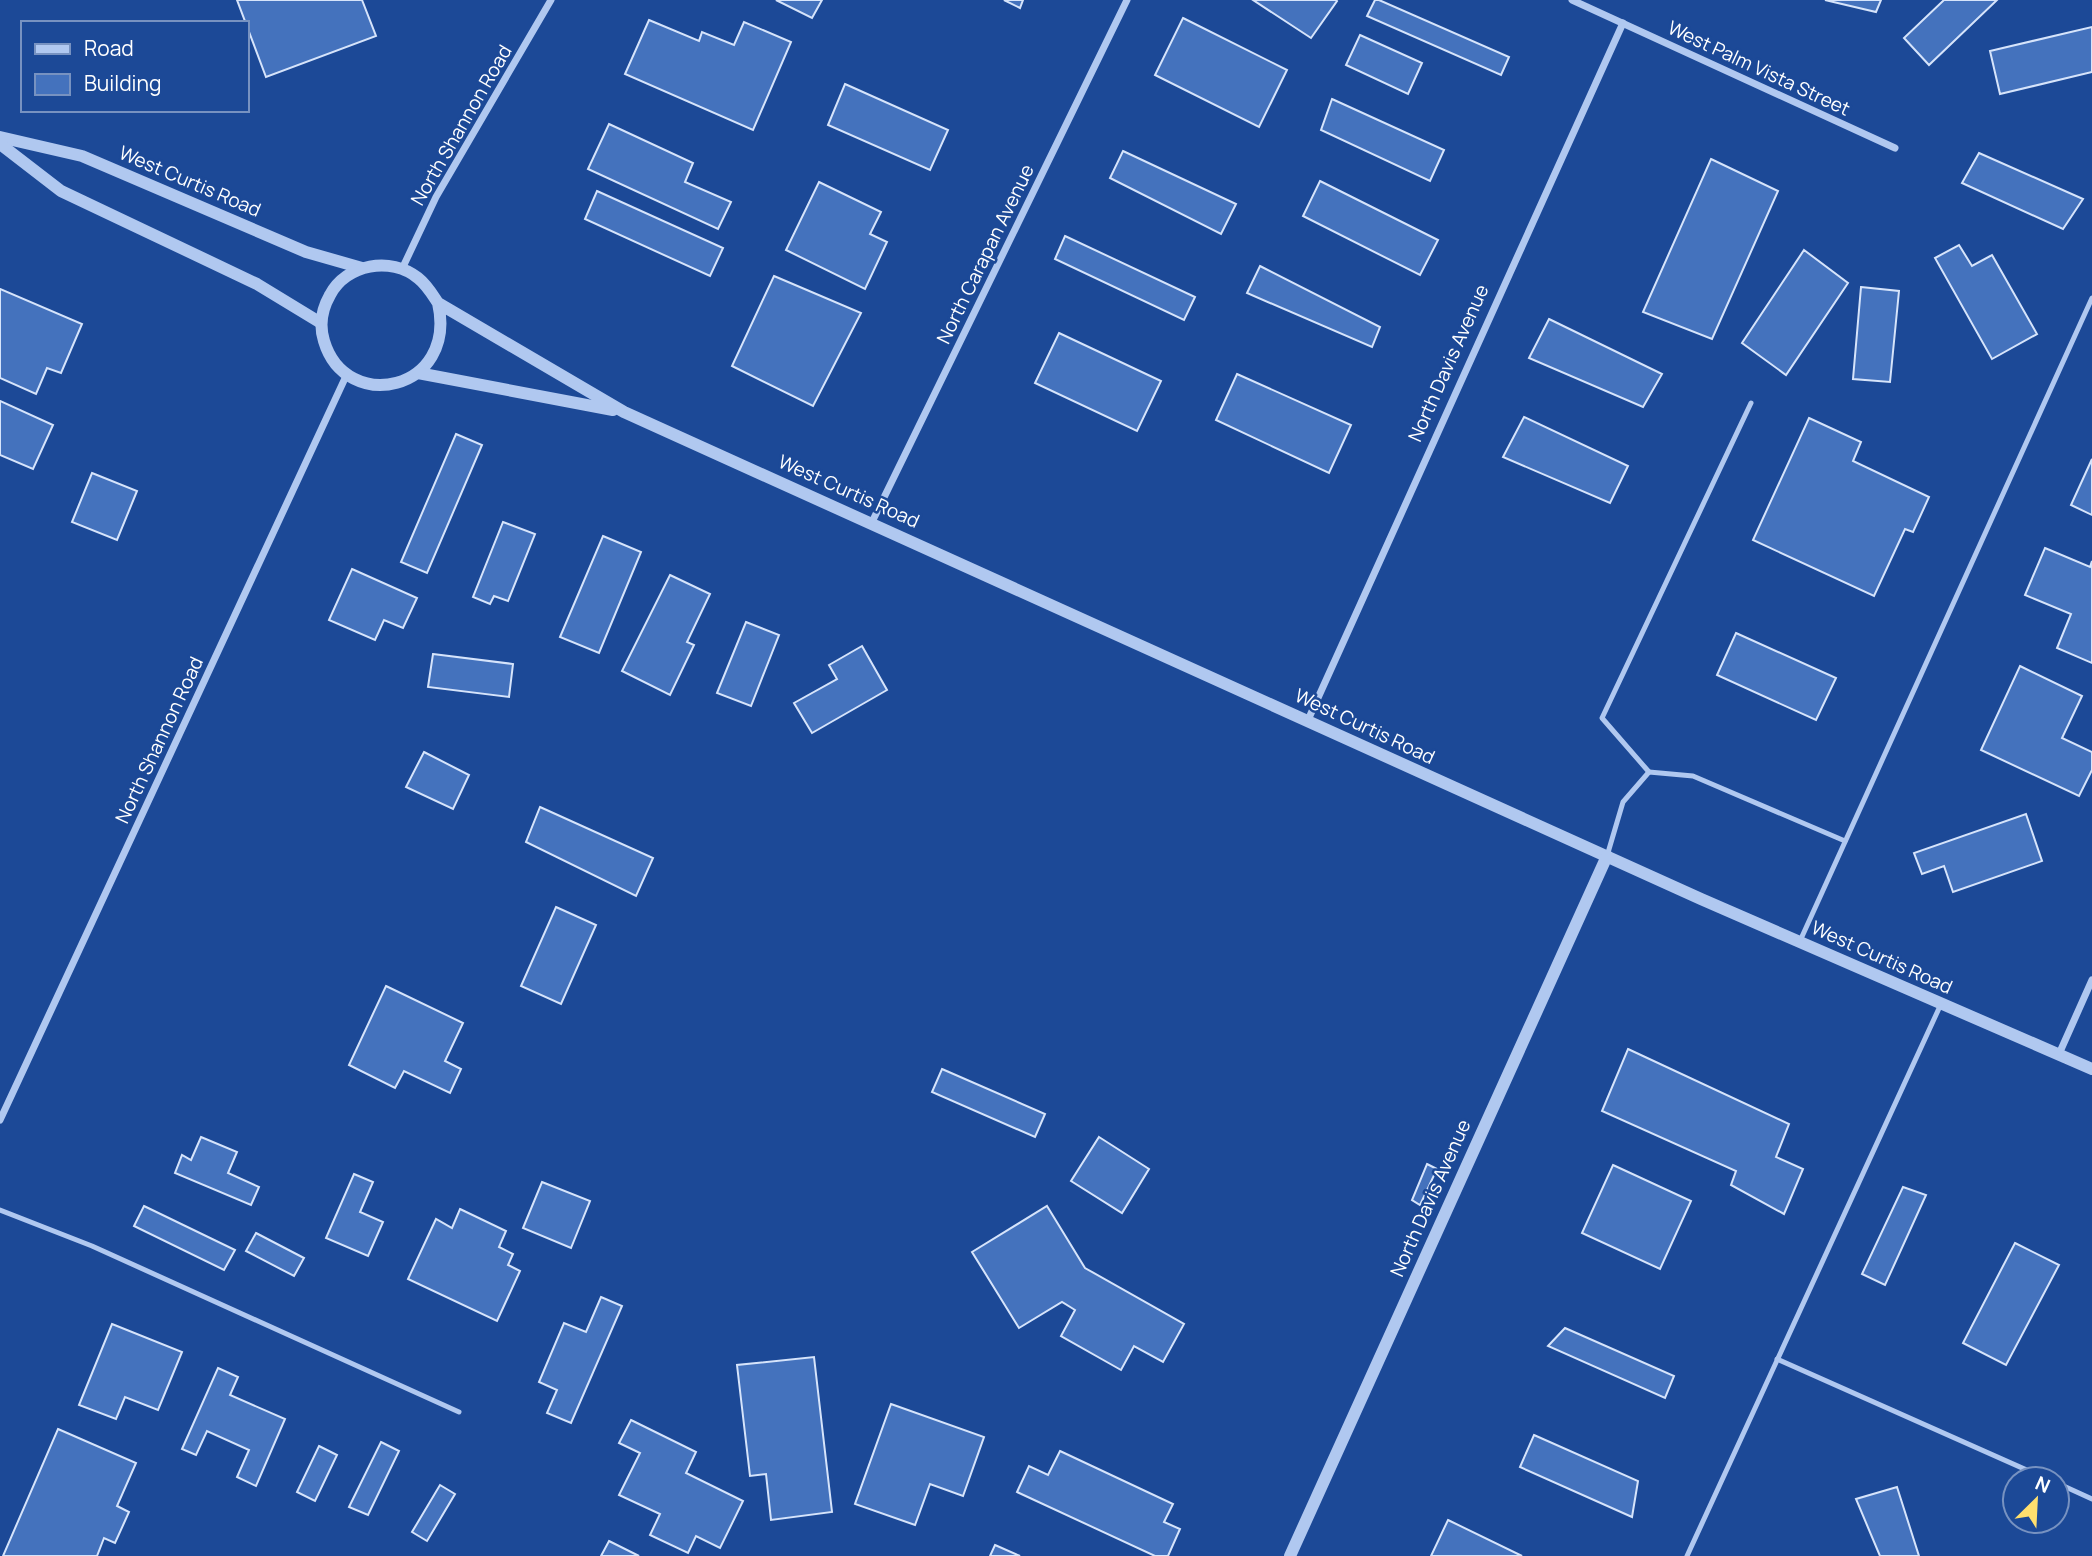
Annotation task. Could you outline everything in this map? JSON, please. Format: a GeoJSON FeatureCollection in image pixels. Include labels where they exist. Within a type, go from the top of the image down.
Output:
{"type":"FeatureCollection","features":[{"type":"Feature","properties":{"kind":"street","name":"North Shannon Road"},"geometry":{"type":"LineString","coordinates":[[402,269],[436,197],[551,0]]}},
{"type":"Feature","properties":{"kind":"street","name":"North Carapan Avenue"},"geometry":{"type":"LineString","coordinates":[[872,522],[1127,0]]}},
{"type":"Feature","properties":{"kind":"street","name":"West Palm Vista Street"},"geometry":{"type":"LineString","coordinates":[[1572,0],[1895,149]]}},
{"type":"Feature","properties":{"kind":"street","name":"North Davis Avenue"},"geometry":{"type":"LineString","coordinates":[[1308,720],[1623,23]]}},
{"type":"Feature","properties":{"kind":"street","name":"West Curtis Road"},"geometry":{"type":"LineString","coordinates":[[0,137],[82,156],[306,251],[362,268]]}},
{"type":"Feature","properties":{"kind":"street"},"geometry":{"type":"LineString","coordinates":[[0,144],[61,191],[257,284],[321,323]]}},
{"type":"Feature","properties":{"kind":"street"},"geometry":{"type":"LineString","coordinates":[[383,265],[402,269],[424,283],[438,303],[441,334],[437,349],[418,373],[390,385],[360,381],[347,374],[327,352],[321,323],[324,305],[345,276],[362,268],[383,265]]}},
{"type":"Feature","properties":{"kind":"street","name":"West Curtis Road"},"geometry":{"type":"LineString","coordinates":[[438,303],[624,412],[1701,899],[2092,1069]]}},
{"type":"Feature","properties":{"kind":"street","name":"West Curtis Road"},"geometry":{"type":"LineString","coordinates":[[418,373],[624,412]]}},
{"type":"Feature","properties":{"kind":"street","name":"North Shannon Road"},"geometry":{"type":"LineString","coordinates":[[1,1116],[347,374]]}},
{"type":"Feature","properties":{"kind":"street","name":"North Davis Avenue"},"geometry":{"type":"LineString","coordinates":[[1290,1556],[1607,856]]}},
{"type":"Feature","properties":{"kind":"street"},"geometry":{"type":"LineString","coordinates":[[2059,1054],[2092,980]]}},
{"type":"Feature","properties":{"kind":"lane"},"geometry":{"type":"LineString","coordinates":[[1800,941],[2092,298]]}},
{"type":"Feature","properties":{"kind":"lane"},"geometry":{"type":"LineString","coordinates":[[1751,403],[1602,718],[1649,772],[1693,776],[1845,841]]}},
{"type":"Feature","properties":{"kind":"lane"},"geometry":{"type":"LineString","coordinates":[[1607,856],[1623,802],[1649,772]]}},
{"type":"Feature","properties":{"kind":"lane"},"geometry":{"type":"LineString","coordinates":[[1687,1556],[1941,1004]]}},
{"type":"Feature","properties":{"kind":"lane"},"geometry":{"type":"LineString","coordinates":[[0,1210],[92,1246],[459,1412]]}},
{"type":"Feature","properties":{"kind":"lane"},"geometry":{"type":"LineString","coordinates":[[1777,1359],[2016,1465]]}},
{"type":"Feature","properties":{"kind":"lane"},"geometry":{"type":"LineString","coordinates":[[2071,1489],[2092,1499]]}},
{"type":"Feature","properties":{"kind":"building"},"geometry":{"type":"Polygon","coordinates":[[[237,0],[362,0],[376,36],[266,77],[248,29],[248,21],[245,21],[237,0]]]}},
{"type":"Feature","properties":{"kind":"building"},"geometry":{"type":"Polygon","coordinates":[[[776,0],[822,0],[812,18],[776,0]]]}},
{"type":"Feature","properties":{"kind":"building"},"geometry":{"type":"Polygon","coordinates":[[[1004,0],[1023,0],[1020,8],[1004,0]]]}},
{"type":"Feature","properties":{"kind":"building"},"geometry":{"type":"Polygon","coordinates":[[[1253,0],[1336,0],[1337,1],[1311,38],[1253,0]]]}},
{"type":"Feature","properties":{"kind":"building"},"geometry":{"type":"Polygon","coordinates":[[[1375,0],[1509,57],[1501,75],[1367,16],[1375,0]]]}},
{"type":"Feature","properties":{"kind":"building"},"geometry":{"type":"Polygon","coordinates":[[[1825,0],[1881,0],[1876,12],[1825,0]]]}},
{"type":"Feature","properties":{"kind":"building"},"geometry":{"type":"Polygon","coordinates":[[[1944,0],[1997,0],[1929,65],[1904,38],[1944,0]]]}},
{"type":"Feature","properties":{"kind":"building"},"geometry":{"type":"Polygon","coordinates":[[[1183,18],[1287,70],[1259,127],[1155,75],[1183,18]]]}},
{"type":"Feature","properties":{"kind":"building"},"geometry":{"type":"Polygon","coordinates":[[[649,20],[699,41],[702,32],[734,45],[744,22],[791,42],[753,130],[625,74],[649,20]]]}},
{"type":"Feature","properties":{"kind":"building"},"geometry":{"type":"Polygon","coordinates":[[[2092,27],[2092,72],[2000,94],[1990,51],[2092,27]]]}},
{"type":"Feature","properties":{"kind":"building"},"geometry":{"type":"Polygon","coordinates":[[[1360,35],[1422,63],[1408,94],[1346,65],[1360,35]]]}},
{"type":"Feature","properties":{"kind":"building"},"geometry":{"type":"Polygon","coordinates":[[[845,84],[948,130],[930,170],[828,125],[845,84]]]}},
{"type":"Feature","properties":{"kind":"building"},"geometry":{"type":"Polygon","coordinates":[[[1332,99],[1444,150],[1430,181],[1321,130],[1332,99]]]}},
{"type":"Feature","properties":{"kind":"building"},"geometry":{"type":"Polygon","coordinates":[[[609,124],[693,163],[685,182],[731,202],[718,229],[588,169],[609,124]]]}},
{"type":"Feature","properties":{"kind":"building"},"geometry":{"type":"Polygon","coordinates":[[[1123,151],[1236,204],[1221,234],[1110,178],[1123,151]]]}},
{"type":"Feature","properties":{"kind":"building"},"geometry":{"type":"Polygon","coordinates":[[[1979,153],[2083,199],[2063,229],[1962,183],[1979,153]]]}},
{"type":"Feature","properties":{"kind":"building"},"geometry":{"type":"Polygon","coordinates":[[[1711,159],[1778,191],[1712,339],[1643,312],[1711,159]]]}},
{"type":"Feature","properties":{"kind":"building"},"geometry":{"type":"Polygon","coordinates":[[[1320,181],[1438,240],[1420,275],[1303,216],[1320,181]]]}},
{"type":"Feature","properties":{"kind":"building"},"geometry":{"type":"Polygon","coordinates":[[[819,182],[881,212],[870,234],[887,242],[865,289],[786,250],[819,182]]]}},
{"type":"Feature","properties":{"kind":"building"},"geometry":{"type":"Polygon","coordinates":[[[597,191],[723,248],[710,276],[585,219],[597,191]]]}},
{"type":"Feature","properties":{"kind":"building"},"geometry":{"type":"Polygon","coordinates":[[[1065,236],[1195,297],[1184,320],[1055,259],[1065,236]]]}},
{"type":"Feature","properties":{"kind":"building"},"geometry":{"type":"Polygon","coordinates":[[[1959,245],[1972,266],[1992,255],[2037,334],[1992,359],[1935,258],[1959,245]]]}},
{"type":"Feature","properties":{"kind":"building"},"geometry":{"type":"Polygon","coordinates":[[[1804,250],[1848,283],[1786,375],[1742,343],[1804,250]]]}},
{"type":"Feature","properties":{"kind":"building"},"geometry":{"type":"Polygon","coordinates":[[[1260,266],[1380,327],[1372,347],[1247,293],[1260,266]]]}},
{"type":"Feature","properties":{"kind":"building"},"geometry":{"type":"Polygon","coordinates":[[[774,276],[861,313],[813,406],[732,366],[774,276]]]}},
{"type":"Feature","properties":{"kind":"building"},"geometry":{"type":"Polygon","coordinates":[[[1861,287],[1899,291],[1890,382],[1853,379],[1861,287]]]}},
{"type":"Feature","properties":{"kind":"building"},"geometry":{"type":"Polygon","coordinates":[[[0,289],[82,324],[61,373],[47,368],[36,394],[0,378],[0,289]]]}},
{"type":"Feature","properties":{"kind":"building"},"geometry":{"type":"Polygon","coordinates":[[[1549,319],[1662,374],[1643,407],[1529,358],[1549,319]]]}},
{"type":"Feature","properties":{"kind":"building"},"geometry":{"type":"Polygon","coordinates":[[[1059,333],[1161,381],[1137,431],[1035,383],[1059,333]]]}},
{"type":"Feature","properties":{"kind":"building"},"geometry":{"type":"Polygon","coordinates":[[[1237,374],[1351,425],[1329,473],[1216,420],[1237,374]]]}},
{"type":"Feature","properties":{"kind":"building"},"geometry":{"type":"Polygon","coordinates":[[[0,401],[53,425],[33,469],[0,455],[0,401]]]}},
{"type":"Feature","properties":{"kind":"building"},"geometry":{"type":"Polygon","coordinates":[[[1524,417],[1628,466],[1610,503],[1503,457],[1524,417]]]}},
{"type":"Feature","properties":{"kind":"building"},"geometry":{"type":"Polygon","coordinates":[[[1809,418],[1861,442],[1853,461],[1929,497],[1913,532],[1905,529],[1874,596],[1753,540],[1809,418]]]}},
{"type":"Feature","properties":{"kind":"building"},"geometry":{"type":"Polygon","coordinates":[[[456,434],[482,445],[427,573],[401,562],[456,434]]]}},
{"type":"Feature","properties":{"kind":"building"},"geometry":{"type":"Polygon","coordinates":[[[2092,459],[2092,515],[2071,505],[2092,459]]]}},
{"type":"Feature","properties":{"kind":"building"},"geometry":{"type":"Polygon","coordinates":[[[92,473],[137,491],[117,540],[72,522],[92,473]]]}},
{"type":"Feature","properties":{"kind":"building"},"geometry":{"type":"Polygon","coordinates":[[[503,522],[535,534],[508,601],[494,596],[490,604],[473,597],[503,522]]]}},
{"type":"Feature","properties":{"kind":"building"},"geometry":{"type":"Polygon","coordinates":[[[603,536],[641,552],[599,653],[560,637],[603,536]]]}},
{"type":"Feature","properties":{"kind":"building"},"geometry":{"type":"Polygon","coordinates":[[[2045,548],[2090,567],[2092,561],[2092,663],[2057,648],[2071,614],[2025,595],[2045,548]]]}},
{"type":"Feature","properties":{"kind":"building"},"geometry":{"type":"Polygon","coordinates":[[[352,569],[417,598],[403,628],[384,620],[375,640],[329,620],[352,569]]]}},
{"type":"Feature","properties":{"kind":"building"},"geometry":{"type":"Polygon","coordinates":[[[670,575],[710,594],[687,642],[694,645],[670,695],[622,671],[670,575]]]}},
{"type":"Feature","properties":{"kind":"building"},"geometry":{"type":"Polygon","coordinates":[[[746,622],[779,635],[751,706],[717,693],[746,622]]]}},
{"type":"Feature","properties":{"kind":"building"},"geometry":{"type":"Polygon","coordinates":[[[1736,633],[1836,678],[1816,720],[1717,675],[1736,633]]]}},
{"type":"Feature","properties":{"kind":"building"},"geometry":{"type":"Polygon","coordinates":[[[862,646],[887,690],[812,733],[794,703],[837,679],[829,665],[862,646]]]}},
{"type":"Feature","properties":{"kind":"building"},"geometry":{"type":"Polygon","coordinates":[[[433,654],[513,664],[509,697],[428,687],[433,654]]]}},
{"type":"Feature","properties":{"kind":"building"},"geometry":{"type":"Polygon","coordinates":[[[2020,666],[2082,696],[2062,738],[2092,752],[2092,770],[2079,796],[1981,750],[2020,666]]]}},
{"type":"Feature","properties":{"kind":"building"},"geometry":{"type":"Polygon","coordinates":[[[424,752],[469,775],[453,809],[406,787],[424,752]]]}},
{"type":"Feature","properties":{"kind":"building"},"geometry":{"type":"Polygon","coordinates":[[[540,807],[653,858],[636,896],[526,842],[540,807]]]}},
{"type":"Feature","properties":{"kind":"building"},"geometry":{"type":"Polygon","coordinates":[[[2026,814],[2042,861],[1953,892],[1944,866],[1922,874],[1914,853],[2026,814]]]}},
{"type":"Feature","properties":{"kind":"building"},"geometry":{"type":"Polygon","coordinates":[[[556,907],[596,925],[561,1004],[521,986],[556,907]]]}},
{"type":"Feature","properties":{"kind":"building"},"geometry":{"type":"Polygon","coordinates":[[[386,986],[463,1023],[445,1061],[461,1069],[450,1093],[404,1071],[395,1088],[349,1065],[386,986]]]}},
{"type":"Feature","properties":{"kind":"building"},"geometry":{"type":"Polygon","coordinates":[[[1628,1049],[1789,1124],[1776,1157],[1803,1169],[1784,1214],[1731,1185],[1736,1171],[1602,1111],[1628,1049]]]}},
{"type":"Feature","properties":{"kind":"building"},"geometry":{"type":"Polygon","coordinates":[[[942,1069],[1045,1114],[1035,1137],[932,1092],[942,1069]]]}},
{"type":"Feature","properties":{"kind":"building"},"geometry":{"type":"Polygon","coordinates":[[[201,1137],[237,1152],[228,1173],[259,1187],[251,1205],[175,1173],[182,1155],[191,1160],[201,1137]]]}},
{"type":"Feature","properties":{"kind":"building"},"geometry":{"type":"Polygon","coordinates":[[[1099,1137],[1149,1169],[1122,1213],[1071,1181],[1099,1137]]]}},
{"type":"Feature","properties":{"kind":"building"},"geometry":{"type":"Polygon","coordinates":[[[1427,1164],[1437,1169],[1420,1205],[1412,1200],[1427,1164]]]}},
{"type":"Feature","properties":{"kind":"building"},"geometry":{"type":"Polygon","coordinates":[[[1613,1165],[1691,1201],[1660,1269],[1582,1233],[1613,1165]]]}},
{"type":"Feature","properties":{"kind":"building"},"geometry":{"type":"Polygon","coordinates":[[[354,1174],[373,1182],[360,1212],[383,1222],[368,1256],[326,1238],[354,1174]]]}},
{"type":"Feature","properties":{"kind":"building"},"geometry":{"type":"Polygon","coordinates":[[[542,1182],[590,1201],[571,1248],[523,1228],[542,1182]]]}},
{"type":"Feature","properties":{"kind":"building"},"geometry":{"type":"Polygon","coordinates":[[[1903,1187],[1926,1195],[1885,1285],[1862,1274],[1903,1187]]]}},
{"type":"Feature","properties":{"kind":"building"},"geometry":{"type":"Polygon","coordinates":[[[144,1206],[235,1250],[224,1270],[134,1226],[144,1206]]]}},
{"type":"Feature","properties":{"kind":"building"},"geometry":{"type":"Polygon","coordinates":[[[1047,1206],[1085,1268],[1184,1324],[1163,1362],[1134,1346],[1121,1370],[1061,1336],[1075,1310],[1062,1302],[1019,1328],[972,1252],[1047,1206]]]}},
{"type":"Feature","properties":{"kind":"building"},"geometry":{"type":"Polygon","coordinates":[[[460,1209],[506,1231],[499,1247],[513,1254],[508,1265],[520,1271],[497,1321],[408,1279],[436,1219],[452,1228],[460,1209]]]}},
{"type":"Feature","properties":{"kind":"building"},"geometry":{"type":"Polygon","coordinates":[[[256,1233],[304,1258],[294,1276],[246,1251],[256,1233]]]}},
{"type":"Feature","properties":{"kind":"building"},"geometry":{"type":"Polygon","coordinates":[[[2015,1243],[2059,1265],[2006,1365],[1963,1343],[2015,1243]]]}},
{"type":"Feature","properties":{"kind":"building"},"geometry":{"type":"Polygon","coordinates":[[[601,1297],[622,1306],[571,1423],[547,1413],[557,1390],[539,1382],[564,1323],[586,1332],[601,1297]]]}},
{"type":"Feature","properties":{"kind":"building"},"geometry":{"type":"Polygon","coordinates":[[[112,1324],[182,1352],[158,1410],[125,1397],[116,1419],[79,1405],[112,1324]]]}},
{"type":"Feature","properties":{"kind":"building"},"geometry":{"type":"Polygon","coordinates":[[[1565,1328],[1674,1376],[1665,1398],[1548,1346],[1565,1328]]]}},
{"type":"Feature","properties":{"kind":"building"},"geometry":{"type":"Polygon","coordinates":[[[814,1357],[832,1512],[771,1520],[766,1474],[750,1476],[737,1365],[814,1357]]]}},
{"type":"Feature","properties":{"kind":"building"},"geometry":{"type":"Polygon","coordinates":[[[218,1368],[238,1377],[230,1395],[285,1419],[256,1486],[237,1477],[249,1450],[207,1431],[196,1455],[182,1449],[218,1368]]]}},
{"type":"Feature","properties":{"kind":"building"},"geometry":{"type":"Polygon","coordinates":[[[891,1404],[984,1437],[963,1496],[930,1484],[915,1525],[855,1504],[891,1404]]]}},
{"type":"Feature","properties":{"kind":"building"},"geometry":{"type":"Polygon","coordinates":[[[631,1420],[696,1452],[686,1473],[743,1501],[720,1548],[696,1536],[688,1553],[650,1535],[660,1514],[619,1495],[640,1453],[619,1443],[631,1420]]]}},
{"type":"Feature","properties":{"kind":"building"},"geometry":{"type":"Polygon","coordinates":[[[58,1429],[136,1463],[117,1506],[129,1512],[115,1543],[104,1538],[97,1556],[3,1556],[58,1429]]]}},
{"type":"Feature","properties":{"kind":"building"},"geometry":{"type":"Polygon","coordinates":[[[1534,1435],[1638,1481],[1632,1517],[1520,1467],[1534,1435]]]}},
{"type":"Feature","properties":{"kind":"building"},"geometry":{"type":"Polygon","coordinates":[[[381,1442],[399,1451],[368,1515],[349,1507],[381,1442]]]}},
{"type":"Feature","properties":{"kind":"building"},"geometry":{"type":"Polygon","coordinates":[[[319,1446],[337,1455],[315,1501],[297,1492],[319,1446]]]}},
{"type":"Feature","properties":{"kind":"building"},"geometry":{"type":"Polygon","coordinates":[[[1060,1451],[1173,1504],[1164,1522],[1180,1529],[1168,1556],[1155,1556],[1017,1492],[1029,1466],[1048,1475],[1060,1451]]]}},
{"type":"Feature","properties":{"kind":"building"},"geometry":{"type":"Polygon","coordinates":[[[440,1485],[455,1494],[427,1541],[412,1532],[440,1485]]]}},
{"type":"Feature","properties":{"kind":"building"},"geometry":{"type":"Polygon","coordinates":[[[1897,1487],[1919,1556],[1880,1556],[1856,1499],[1897,1487]]]}},
{"type":"Feature","properties":{"kind":"building"},"geometry":{"type":"Polygon","coordinates":[[[1448,1520],[1522,1556],[1431,1556],[1448,1520]]]}},
{"type":"Feature","properties":{"kind":"building"},"geometry":{"type":"Polygon","coordinates":[[[609,1541],[639,1556],[601,1556],[609,1541]]]}},
{"type":"Feature","properties":{"kind":"building"},"geometry":{"type":"Polygon","coordinates":[[[995,1545],[1020,1556],[990,1556],[995,1545]]]}}]}
